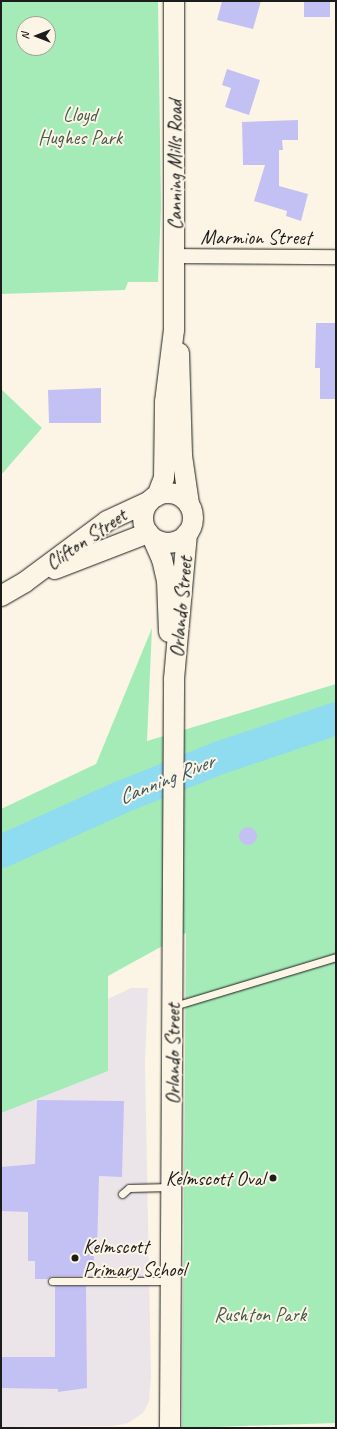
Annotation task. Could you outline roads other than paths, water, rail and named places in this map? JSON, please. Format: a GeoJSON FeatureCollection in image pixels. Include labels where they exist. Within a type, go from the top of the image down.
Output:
{"type":"FeatureCollection","features":[{"type":"Feature","properties":{"kind":"main road","name":"Canning Mills Road"},"geometry":{"type":"LineString","coordinates":[[153,498],[164,478],[165,402],[174,330],[174,1]]}},
{"type":"Feature","properties":{"kind":"main road","name":"Canning Mills Road"},"geometry":{"type":"LineString","coordinates":[[174,330],[181,363],[182,456],[189,504]]}},
{"type":"Feature","properties":{"kind":"main road"},"geometry":{"type":"LineString","coordinates":[[174,494],[189,504],[193,521],[187,534],[178,542],[169,544],[150,536],[143,516],[153,498],[174,494]]}},
{"type":"Feature","properties":{"kind":"main road","name":"Clifton Street"},"geometry":{"type":"LineString","coordinates":[[1,596],[25,582],[107,521],[153,498]]}},
{"type":"Feature","properties":{"kind":"main road","name":"Orlando Street"},"geometry":{"type":"LineString","coordinates":[[174,679],[187,534]]}},
{"type":"Feature","properties":{"kind":"main road","name":"Clifton Street"},"geometry":{"type":"LineString","coordinates":[[25,582],[107,547],[150,536]]}},
{"type":"Feature","properties":{"kind":"main road","name":"Orlando Street"},"geometry":{"type":"LineString","coordinates":[[150,536],[162,560],[167,580],[174,679],[174,1006],[170,1428]]}},
{"type":"Feature","properties":{"kind":"street","name":"Marmion Street"},"geometry":{"type":"LineString","coordinates":[[175,256],[336,257]]}},
{"type":"Feature","properties":{"kind":"lane"},"geometry":{"type":"LineString","coordinates":[[174,1006],[336,957]]}},
{"type":"Feature","properties":{"kind":"lane"},"geometry":{"type":"LineString","coordinates":[[122,1194],[129,1188],[172,1187]]}},
{"type":"Feature","properties":{"kind":"lane"},"geometry":{"type":"LineString","coordinates":[[52,1281],[171,1281]]}},
{"type":"Feature","properties":{"kind":"waterway","name":"Canning River"},"geometry":{"type":"LineString","coordinates":[[1,851],[120,797],[220,757],[336,718]]}},
{"type":"Feature","properties":{"kind":"place","name":"Kelmscott Oval"},"geometry":{"type":"Point","coordinates":[273,1178]}},
{"type":"Feature","properties":{"kind":"place","name":"Kelmscott Primary School"},"geometry":{"type":"Point","coordinates":[75,1258]}},
{"type":"Feature","properties":{"kind":"park label","name":"Lloyd Hughes Park"},"geometry":{"type":"Point","coordinates":[80,126]}},
{"type":"Feature","properties":{"kind":"park label","name":"Rushton Park"},"geometry":{"type":"Point","coordinates":[260,1314]}}]}
